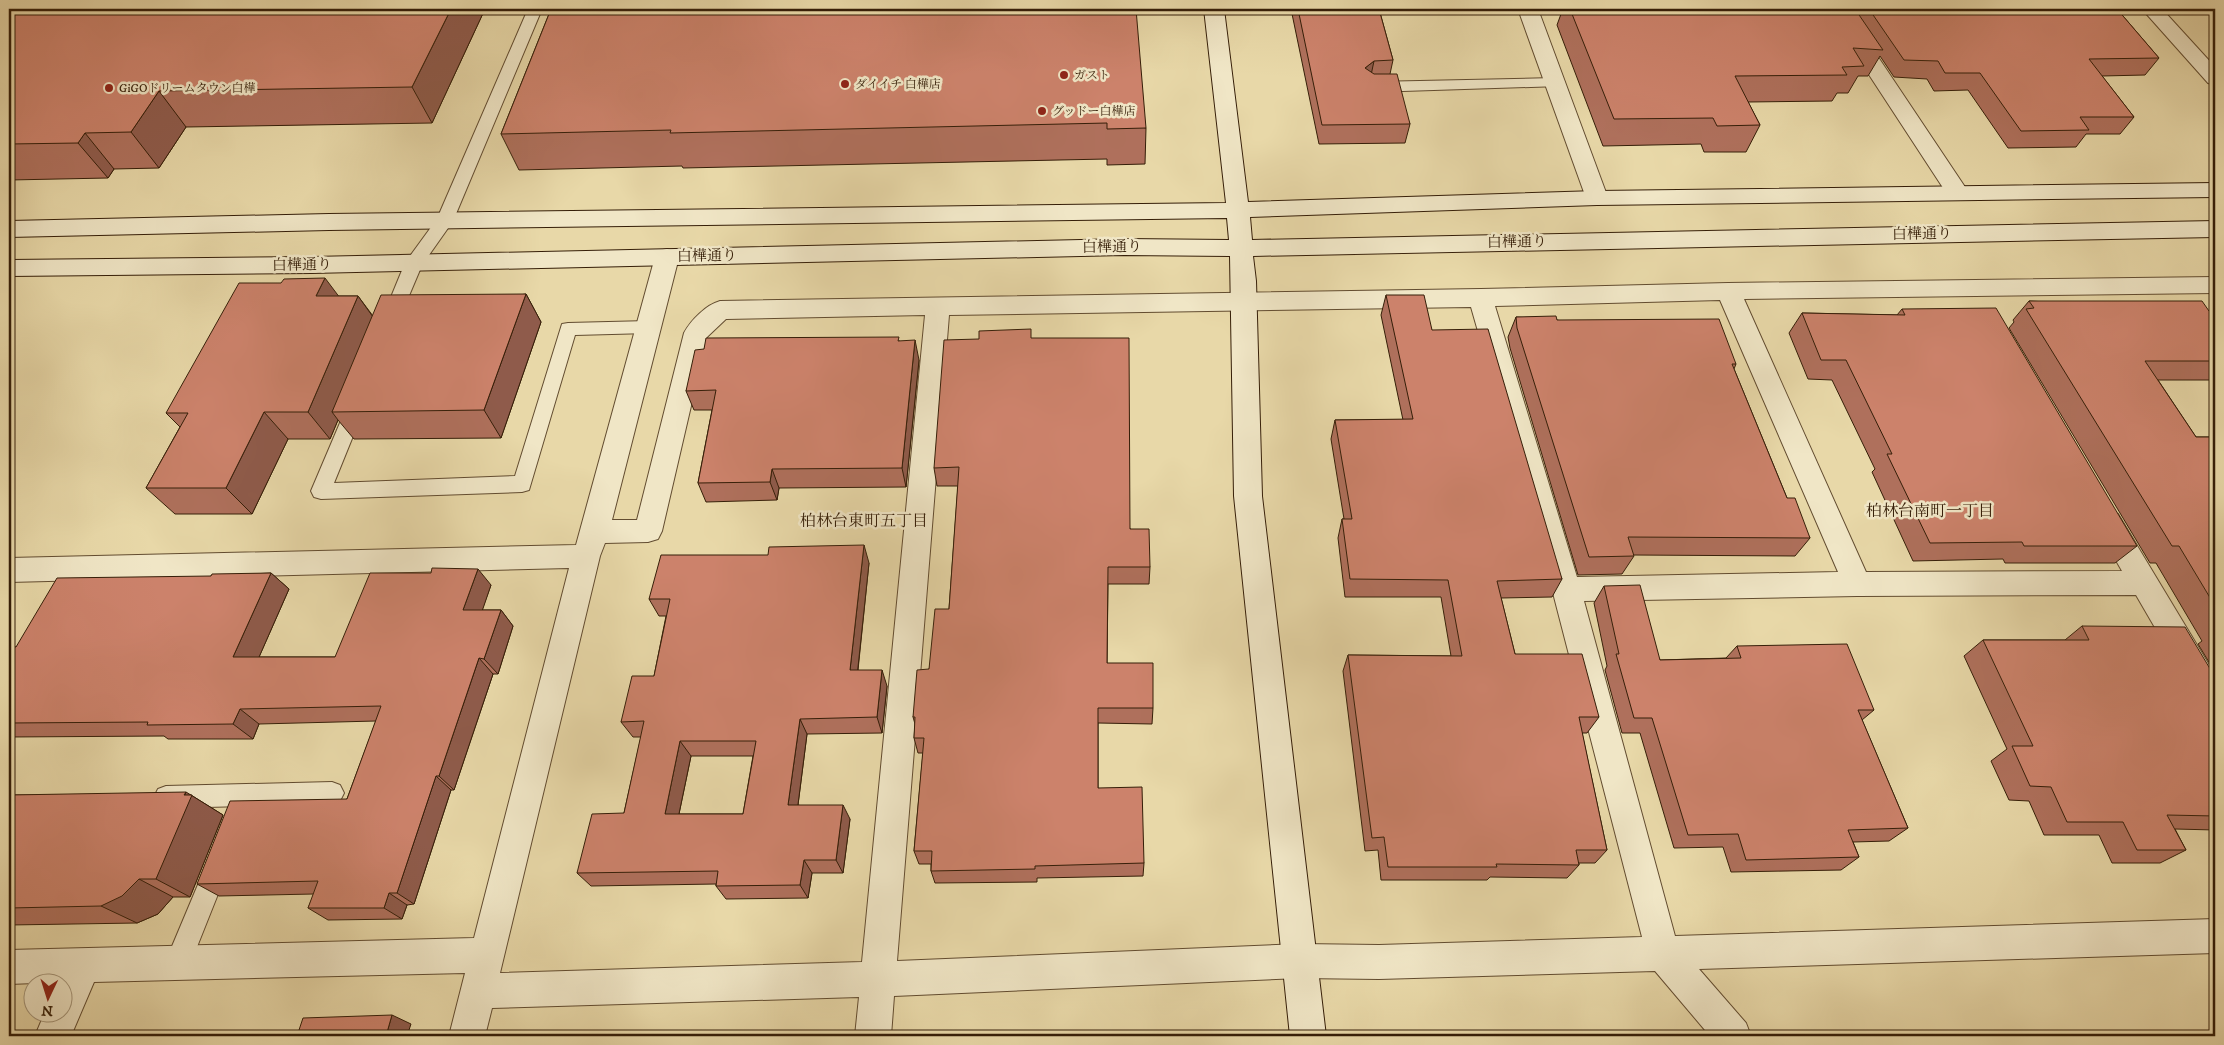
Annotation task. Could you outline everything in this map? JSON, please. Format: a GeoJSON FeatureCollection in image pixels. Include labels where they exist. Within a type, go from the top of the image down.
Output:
{"type":"FeatureCollection","features":[{"type":"Feature","properties":{"kind":"street"},"geometry":{"type":"LineString","coordinates":[[1214,9],[1238,209],[1246,300],[1248,496],[1308,1036]]}},
{"type":"Feature","properties":{"kind":"street"},"geometry":{"type":"LineString","coordinates":[[1528,9],[1598,198]]}},
{"type":"Feature","properties":{"kind":"street"},"geometry":{"type":"LineString","coordinates":[[1836,9],[1957,192]]}},
{"type":"Feature","properties":{"kind":"street"},"geometry":{"type":"LineString","coordinates":[[2152,9],[2215,79]]}},
{"type":"Feature","properties":{"kind":"street"},"geometry":{"type":"LineString","coordinates":[[9,229],[1344,208],[1598,198],[2215,190]]}},
{"type":"Feature","properties":{"kind":"street","name":"白樺通り"},"geometry":{"type":"LineString","coordinates":[[9,268],[414,262],[1124,247],[1241,248],[2215,229]]}},
{"type":"Feature","properties":{"kind":"street"},"geometry":{"type":"LineString","coordinates":[[467,1036],[590,544],[667,257]]}},
{"type":"Feature","properties":{"kind":"street"},"geometry":{"type":"LineString","coordinates":[[9,570],[590,544],[648,531],[696,333],[720,310],[938,308],[1246,300],[1481,298],[1728,291],[2215,284]]}},
{"type":"Feature","properties":{"kind":"street"},"geometry":{"type":"LineString","coordinates":[[2182,285],[2198,308]]}},
{"type":"Feature","properties":{"kind":"street"},"geometry":{"type":"LineString","coordinates":[[1971,288],[1986,313]]}},
{"type":"Feature","properties":{"kind":"street"},"geometry":{"type":"LineString","coordinates":[[1728,291],[1857,584]]}},
{"type":"Feature","properties":{"kind":"street"},"geometry":{"type":"LineString","coordinates":[[1481,298],[1566,589],[1663,953],[1732,1036]]}},
{"type":"Feature","properties":{"kind":"street"},"geometry":{"type":"LineString","coordinates":[[873,1036],[938,308]]}},
{"type":"Feature","properties":{"kind":"street"},"geometry":{"type":"LineString","coordinates":[[2094,499],[2215,702]]}},
{"type":"Feature","properties":{"kind":"street"},"geometry":{"type":"LineString","coordinates":[[1566,589],[1857,584],[2144,583]]}},
{"type":"Feature","properties":{"kind":"street"},"geometry":{"type":"LineString","coordinates":[[478,991],[878,979],[1300,961],[1379,962],[2215,936]]}},
{"type":"Feature","properties":{"kind":"street"},"geometry":{"type":"LineString","coordinates":[[9,967],[487,955]]}},
{"type":"Feature","properties":{"kind":"street"},"geometry":{"type":"LineString","coordinates":[[53,1036],[84,965]]}},
{"type":"Feature","properties":{"kind":"lane"},"geometry":{"type":"LineString","coordinates":[[384,336],[414,262],[445,221],[536,9]]}},
{"type":"Feature","properties":{"kind":"lane"},"geometry":{"type":"LineString","coordinates":[[1371,87],[1555,83]]}},
{"type":"Feature","properties":{"kind":"lane"},"geometry":{"type":"LineString","coordinates":[[362,390],[321,491],[522,484],[568,329],[649,327]]}},
{"type":"Feature","properties":{"kind":"lane"},"geometry":{"type":"LineString","coordinates":[[147,797],[332,793]]}},
{"type":"Feature","properties":{"kind":"lane"},"geometry":{"type":"LineString","coordinates":[[178,963],[245,795]]}},
{"type":"Feature","properties":{"kind":"building","name":"GiGOドリームタウン白樺"},"geometry":{"type":"Polygon","coordinates":[[[9,9],[451,9],[412,87],[159,91],[131,132],[85,133],[78,143],[9,144],[9,9]]]}},
{"type":"Feature","properties":{"kind":"building","name":"ダイイチ 白樺店"},"geometry":{"type":"Polygon","coordinates":[[[551,9],[1136,9],[1146,128],[1107,129],[1107,123],[670,133],[671,130],[501,134],[551,9]]]}},
{"type":"Feature","properties":{"kind":"building"},"geometry":{"type":"Polygon","coordinates":[[[1298,9],[1379,9],[1393,60],[1374,61],[1365,68],[1374,74],[1397,74],[1410,124],[1322,125],[1298,9]]]}},
{"type":"Feature","properties":{"kind":"building"},"geometry":{"type":"Polygon","coordinates":[[[1570,9],[1855,9],[1883,50],[1853,48],[1864,66],[1842,67],[1847,75],[1735,76],[1760,125],[1717,126],[1713,118],[1614,119],[1570,9]]]}},
{"type":"Feature","properties":{"kind":"building"},"geometry":{"type":"Polygon","coordinates":[[[1869,9],[2117,9],[2159,58],[2089,59],[2134,117],[2080,117],[2089,130],[2021,131],[1980,73],[1945,73],[1938,61],[1904,60],[1869,9]]]}},
{"type":"Feature","properties":{"kind":"building"},"geometry":{"type":"Polygon","coordinates":[[[325,278],[316,296],[358,296],[308,412],[264,412],[226,488],[146,488],[188,413],[166,413],[239,283],[281,283],[284,279],[325,278]]]}},
{"type":"Feature","properties":{"kind":"building"},"geometry":{"type":"Polygon","coordinates":[[[526,294],[484,410],[332,412],[381,295],[526,294]]]}},
{"type":"Feature","properties":{"kind":"building"},"geometry":{"type":"Polygon","coordinates":[[[1386,295],[1424,295],[1432,330],[1488,329],[1562,579],[1497,581],[1515,654],[1582,654],[1599,717],[1579,717],[1607,850],[1576,850],[1579,865],[1496,864],[1497,867],[1388,867],[1384,837],[1372,838],[1348,655],[1462,656],[1448,580],[1350,579],[1342,519],[1352,519],[1335,420],[1413,419],[1386,295]]]}},
{"type":"Feature","properties":{"kind":"building"},"geometry":{"type":"Polygon","coordinates":[[[2029,301],[2202,301],[2209,311],[2215,311],[2215,361],[2145,361],[2196,437],[2215,437],[2215,606],[2179,546],[2172,546],[2026,309],[2034,308],[2029,301]]]}},
{"type":"Feature","properties":{"kind":"building"},"geometry":{"type":"Polygon","coordinates":[[[1996,308],[2137,546],[2024,546],[2022,542],[1930,543],[1887,454],[1892,454],[1846,360],[1821,360],[1802,313],[1905,315],[1902,309],[1996,308]]]}},
{"type":"Feature","properties":{"kind":"building"},"geometry":{"type":"Polygon","coordinates":[[[1556,316],[1557,320],[1719,319],[1736,364],[1732,364],[1787,498],[1795,498],[1810,538],[1628,537],[1634,556],[1589,557],[1517,328],[1516,317],[1556,316]]]}},
{"type":"Feature","properties":{"kind":"building"},"geometry":{"type":"Polygon","coordinates":[[[1031,329],[1031,338],[1129,338],[1130,529],[1149,529],[1150,567],[1108,567],[1107,663],[1153,663],[1153,708],[1098,708],[1098,788],[1142,787],[1144,863],[1035,866],[1035,869],[931,871],[932,851],[914,851],[924,738],[914,738],[915,717],[913,717],[917,670],[929,669],[935,609],[949,609],[959,467],[934,468],[944,340],[979,339],[979,331],[1031,329]]]}},
{"type":"Feature","properties":{"kind":"building"},"geometry":{"type":"Polygon","coordinates":[[[899,337],[898,341],[915,340],[902,468],[772,469],[770,482],[698,483],[716,390],[686,391],[695,350],[704,349],[706,338],[899,337]]]}},
{"type":"Feature","properties":{"kind":"building"},"geometry":{"type":"Polygon","coordinates":[[[864,545],[850,670],[882,670],[877,717],[800,719],[788,805],[843,805],[836,860],[804,860],[800,885],[716,886],[718,871],[577,873],[592,814],[624,813],[644,721],[621,722],[632,676],[654,676],[670,599],[649,599],[661,555],[768,555],[769,547],[864,545]],[[680,741],[665,814],[743,814],[756,741],[680,741]]]}},
{"type":"Feature","properties":{"kind":"building"},"geometry":{"type":"Polygon","coordinates":[[[432,568],[478,569],[463,610],[501,610],[484,659],[479,658],[439,776],[436,776],[397,893],[389,893],[384,908],[308,908],[318,881],[197,884],[230,801],[347,799],[381,706],[240,709],[233,724],[147,725],[148,722],[9,723],[9,647],[16,647],[57,578],[211,576],[212,574],[271,573],[233,657],[335,657],[370,573],[431,573],[432,568]]]}},
{"type":"Feature","properties":{"kind":"building"},"geometry":{"type":"Polygon","coordinates":[[[1640,585],[1660,660],[1741,658],[1737,646],[1847,644],[1874,710],[1858,710],[1908,828],[1848,830],[1859,857],[1746,860],[1738,834],[1688,835],[1652,718],[1634,718],[1616,654],[1619,654],[1604,586],[1640,585]]]}},
{"type":"Feature","properties":{"kind":"building"},"geometry":{"type":"Polygon","coordinates":[[[2082,626],[2185,627],[2215,677],[2215,816],[2167,815],[2186,850],[2137,850],[2123,822],[2067,822],[2051,787],[2030,786],[2012,746],[2033,746],[1983,640],[2089,640],[2082,626]]]}},
{"type":"Feature","properties":{"kind":"building"},"geometry":{"type":"Polygon","coordinates":[[[186,792],[184,795],[192,795],[156,879],[139,879],[122,896],[101,906],[9,908],[9,795],[186,792]]]}},
{"type":"Feature","properties":{"kind":"building"},"geometry":{"type":"Polygon","coordinates":[[[392,1015],[386,1036],[297,1036],[303,1018],[392,1015]]]}},
{"type":"Feature","properties":{"kind":"place","name":"ガスト"},"geometry":{"type":"Point","coordinates":[1064,75]}},
{"type":"Feature","properties":{"kind":"place","name":"ダイイチ 白樺店"},"geometry":{"type":"Point","coordinates":[845,84]}},
{"type":"Feature","properties":{"kind":"place","name":"GiGOドリームタウン白樺"},"geometry":{"type":"Point","coordinates":[109,88]}},
{"type":"Feature","properties":{"kind":"place","name":"グッドー白樺店"},"geometry":{"type":"Point","coordinates":[1042,111]}},
{"type":"Feature","properties":{"kind":"district","name":"柏林台南町一丁目"},"geometry":{"type":"Point","coordinates":[1930,511]}},
{"type":"Feature","properties":{"kind":"district","name":"柏林台東町五丁目"},"geometry":{"type":"Point","coordinates":[864,521]}}]}
